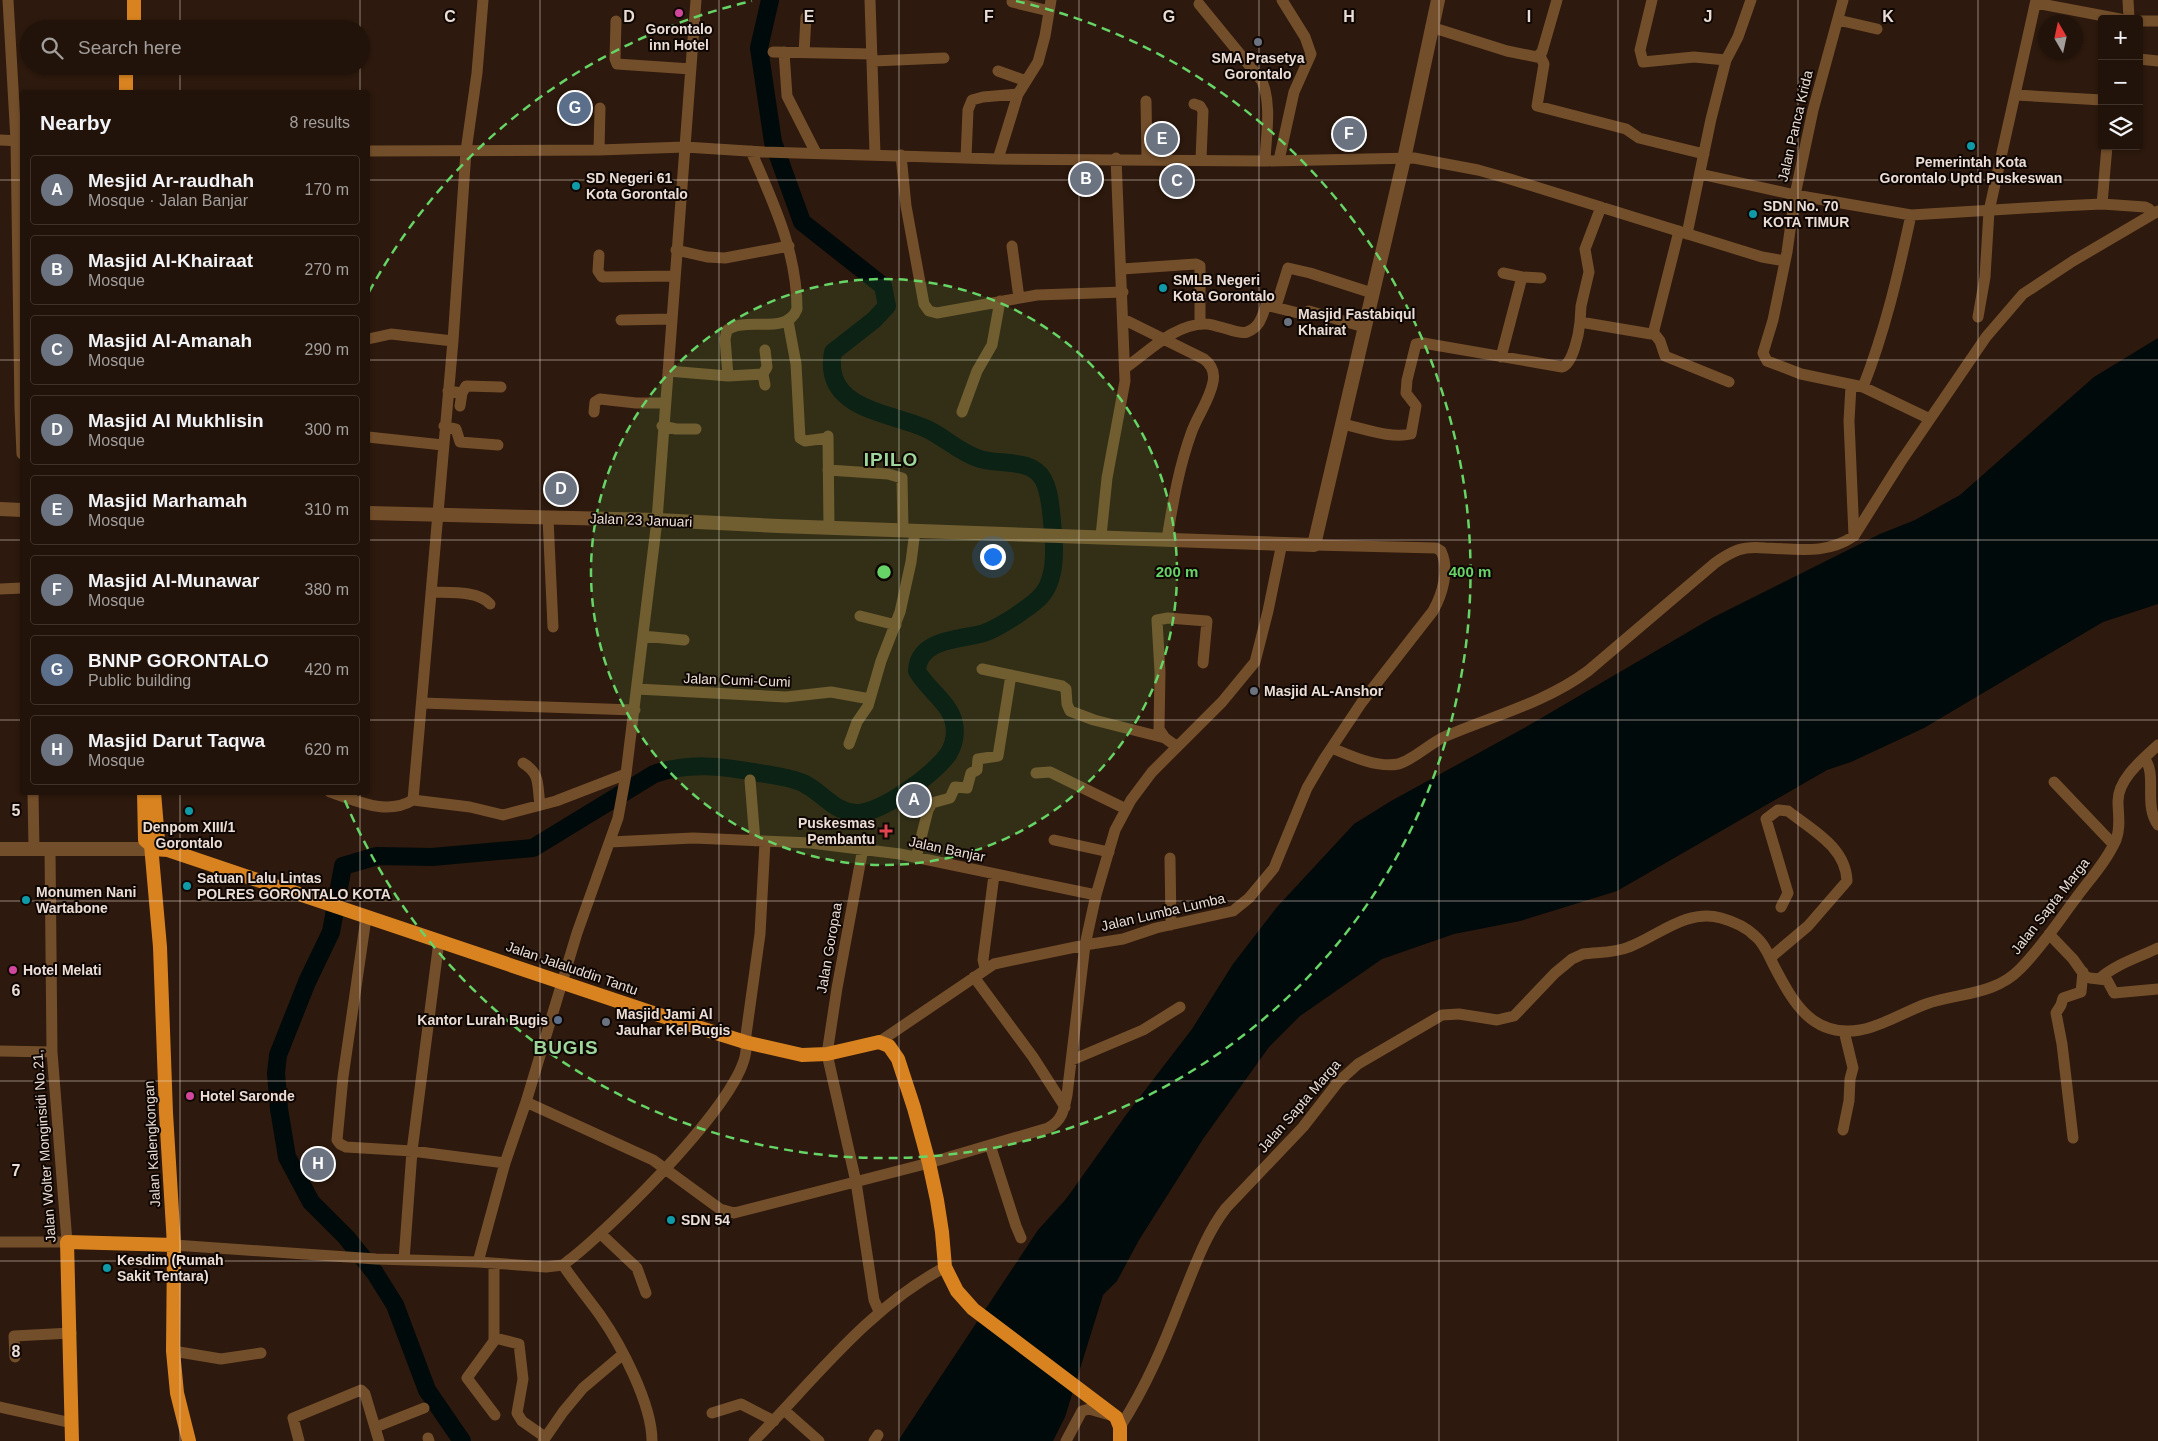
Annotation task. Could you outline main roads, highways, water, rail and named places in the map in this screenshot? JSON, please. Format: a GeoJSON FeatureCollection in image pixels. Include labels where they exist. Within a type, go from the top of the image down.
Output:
{"type":"FeatureCollection","features":[{"type":"Feature","properties":{"kind":"highway"},"geometry":{"type":"LineString","coordinates":[[125,0],[125,20]]}},
{"type":"Feature","properties":{"kind":"highway"},"geometry":{"type":"LineString","coordinates":[[134,0],[134,20]]}},
{"type":"Feature","properties":{"kind":"highway"},"geometry":{"type":"LineString","coordinates":[[126,90],[129,75]]}},
{"type":"Feature","properties":{"kind":"highway"},"geometry":{"type":"LineString","coordinates":[[131,75],[135,90]]}},
{"type":"Feature","properties":{"kind":"highway"},"geometry":{"type":"LineString","coordinates":[[144,795],[152,843]]}},
{"type":"Feature","properties":{"kind":"highway"},"geometry":{"type":"LineString","coordinates":[[152,843],[154,795]]}},
{"type":"Feature","properties":{"kind":"highway","name":"Jalan Jalaluddin Tantu"},"geometry":{"type":"LineString","coordinates":[[152,843],[353,913],[745,1042],[791,1054],[827,1054],[879,1042],[889,1046],[898,1059],[929,1163],[942,1232],[945,1267],[957,1291],[974,1309],[1102,1404],[1119,1428]]}},
{"type":"Feature","properties":{"kind":"highway","name":"Jalan Kalengkongan"},"geometry":{"type":"LineString","coordinates":[[152,843],[160,947],[166,1113],[174,1245],[173,1351],[177,1393],[188,1441]]}},
{"type":"Feature","properties":{"kind":"highway","name":"Jalan Wolter Monginsidi No.21,"},"geometry":{"type":"LineString","coordinates":[[72,1441],[71,1333],[67,1242],[174,1245]]}},
{"type":"Feature","properties":{"kind":"waterway"},"geometry":{"type":"LineString","coordinates":[[462,1441],[427,1390],[395,1305],[375,1273],[346,1237],[311,1202],[287,1157],[279,1109],[276,1073],[278,1055],[307,982],[331,932],[343,866],[377,856],[432,857],[533,848],[654,774],[680,768],[719,767],[781,776],[803,783],[847,812],[866,812],[906,791],[932,771],[949,753],[955,735],[952,716],[917,671],[919,660],[925,652],[942,642],[984,633],[1005,623],[1038,599],[1046,589],[1052,574],[1054,547],[1050,504],[1046,485],[1038,472],[1023,465],[988,461],[973,456],[927,429],[862,406],[848,397],[838,386],[832,371],[833,352],[874,320],[887,306],[883,286],[802,222],[773,142],[759,48],[770,0]]}},
{"type":"Feature","properties":{"kind":"place","name":"Gorontalo inn Hotel"},"geometry":{"type":"Point","coordinates":[679,13]}},
{"type":"Feature","properties":{"kind":"place","name":"SMA Prasetya Gorontalo"},"geometry":{"type":"Point","coordinates":[1258,42]}},
{"type":"Feature","properties":{"kind":"place","name":"BNNP GORONTALO"},"geometry":{"type":"Point","coordinates":[575,108]}},
{"type":"Feature","properties":{"kind":"place","name":"Masjid Al-Munawar"},"geometry":{"type":"Point","coordinates":[1349,134]}},
{"type":"Feature","properties":{"kind":"place","name":"Masjid Marhamah"},"geometry":{"type":"Point","coordinates":[1162,139]}},
{"type":"Feature","properties":{"kind":"place","name":"Pemerintah Kota Gorontalo Uptd Puskeswan"},"geometry":{"type":"Point","coordinates":[1971,146]}},
{"type":"Feature","properties":{"kind":"place","name":"Masjid Al-Khairaat"},"geometry":{"type":"Point","coordinates":[1086,179]}},
{"type":"Feature","properties":{"kind":"place","name":"Masjid Al-Amanah"},"geometry":{"type":"Point","coordinates":[1177,181]}},
{"type":"Feature","properties":{"kind":"place","name":"SD Negeri 61 Kota Gorontalo"},"geometry":{"type":"Point","coordinates":[576,186]}},
{"type":"Feature","properties":{"kind":"place","name":"SDN No. 70 KOTA TIMUR"},"geometry":{"type":"Point","coordinates":[1753,214]}},
{"type":"Feature","properties":{"kind":"place","name":"SMLB Negeri Kota Gorontalo"},"geometry":{"type":"Point","coordinates":[1163,288]}},
{"type":"Feature","properties":{"kind":"place","name":"Masjid Fastabiqul Khairat"},"geometry":{"type":"Point","coordinates":[1288,322]}},
{"type":"Feature","properties":{"kind":"place","name":"Masjid Al Mukhlisin"},"geometry":{"type":"Point","coordinates":[561,489]}},
{"type":"Feature","properties":{"kind":"place","name":"Masjid AL-Anshor"},"geometry":{"type":"Point","coordinates":[1254,691]}},
{"type":"Feature","properties":{"kind":"place","name":"Mesjid Ar-raudhah"},"geometry":{"type":"Point","coordinates":[914,800]}},
{"type":"Feature","properties":{"kind":"place","name":"Denpom XIII/1 Gorontalo"},"geometry":{"type":"Point","coordinates":[189,811]}},
{"type":"Feature","properties":{"kind":"place","name":"Puskesmas Pembantu"},"geometry":{"type":"Point","coordinates":[886,831]}},
{"type":"Feature","properties":{"kind":"place","name":"Satuan Lalu Lintas POLRES GORONTALO KOTA"},"geometry":{"type":"Point","coordinates":[187,886]}},
{"type":"Feature","properties":{"kind":"place","name":"Monumen Nani Wartabone"},"geometry":{"type":"Point","coordinates":[26,900]}},
{"type":"Feature","properties":{"kind":"place","name":"Hotel Melati"},"geometry":{"type":"Point","coordinates":[13,970]}},
{"type":"Feature","properties":{"kind":"place","name":"Kantor Lurah Bugis"},"geometry":{"type":"Point","coordinates":[558,1020]}},
{"type":"Feature","properties":{"kind":"place","name":"Masjid Jami Al Jauhar Kel Bugis"},"geometry":{"type":"Point","coordinates":[606,1022]}},
{"type":"Feature","properties":{"kind":"place","name":"Hotel Saronde"},"geometry":{"type":"Point","coordinates":[190,1096]}},
{"type":"Feature","properties":{"kind":"place","name":"Masjid Darut Taqwa"},"geometry":{"type":"Point","coordinates":[318,1164]}},
{"type":"Feature","properties":{"kind":"place","name":"SDN 54"},"geometry":{"type":"Point","coordinates":[671,1220]}},
{"type":"Feature","properties":{"kind":"place","name":"Kesdim (Rumah Sakit Tentara)"},"geometry":{"type":"Point","coordinates":[107,1268]}},
{"type":"Feature","properties":{"kind":"district","name":"IPILO"},"geometry":{"type":"Point","coordinates":[891,459]}},
{"type":"Feature","properties":{"kind":"district","name":"BUGIS"},"geometry":{"type":"Point","coordinates":[566,1047]}}]}
